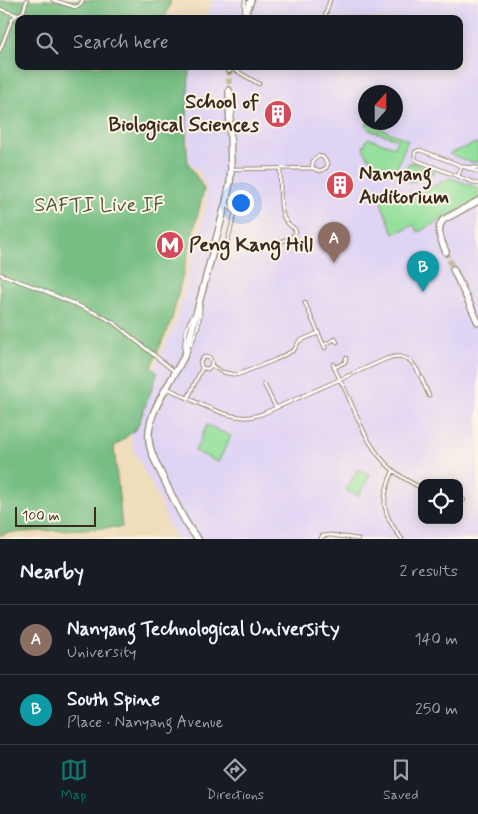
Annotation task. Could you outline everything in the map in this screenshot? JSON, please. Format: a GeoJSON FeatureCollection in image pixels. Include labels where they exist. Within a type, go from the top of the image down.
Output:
{"type":"FeatureCollection","features":[{"type":"Feature","properties":{"kind":"street"},"geometry":{"type":"LineString","coordinates":[[245,15],[251,0]]}},
{"type":"Feature","properties":{"kind":"street"},"geometry":{"type":"LineString","coordinates":[[198,539],[188,527],[160,471],[150,447],[149,434],[151,420],[186,352],[226,202],[231,169],[229,90]]}},
{"type":"Feature","properties":{"kind":"street"},"geometry":{"type":"LineString","coordinates":[[446,252],[440,238],[440,223],[478,201]]}},
{"type":"Feature","properties":{"kind":"street"},"geometry":{"type":"LineString","coordinates":[[452,269],[478,322]]}},
{"type":"Feature","properties":{"kind":"lane"},"geometry":{"type":"LineString","coordinates":[[0,9],[17,15],[23,12],[27,0]]}},
{"type":"Feature","properties":{"kind":"lane"},"geometry":{"type":"LineString","coordinates":[[52,0],[75,7],[79,6],[83,0]]}},
{"type":"Feature","properties":{"kind":"lane"},"geometry":{"type":"LineString","coordinates":[[244,15],[246,0]]}},
{"type":"Feature","properties":{"kind":"lane"},"geometry":{"type":"LineString","coordinates":[[325,15],[330,0]]}},
{"type":"Feature","properties":{"kind":"lane"},"geometry":{"type":"LineString","coordinates":[[0,50],[12,19],[15,17]]}},
{"type":"Feature","properties":{"kind":"lane"},"geometry":{"type":"LineString","coordinates":[[233,70],[259,84]]}},
{"type":"Feature","properties":{"kind":"lane"},"geometry":{"type":"LineString","coordinates":[[478,172],[420,150],[415,152],[415,159],[418,161],[478,184]]}},
{"type":"Feature","properties":{"kind":"lane"},"geometry":{"type":"LineString","coordinates":[[231,169],[312,168],[324,170],[328,164],[323,157],[318,156],[313,160],[312,168]]}},
{"type":"Feature","properties":{"kind":"lane"},"geometry":{"type":"LineString","coordinates":[[462,166],[478,168]]}},
{"type":"Feature","properties":{"kind":"lane"},"geometry":{"type":"LineString","coordinates":[[458,176],[462,166]]}},
{"type":"Feature","properties":{"kind":"lane"},"geometry":{"type":"LineString","coordinates":[[280,169],[282,215],[296,232],[293,236],[281,242]]}},
{"type":"Feature","properties":{"kind":"lane"},"geometry":{"type":"LineString","coordinates":[[214,247],[227,243],[235,213],[226,202]]}},
{"type":"Feature","properties":{"kind":"lane"},"geometry":{"type":"LineString","coordinates":[[0,274],[100,315],[114,323],[175,372]]}},
{"type":"Feature","properties":{"kind":"lane"},"geometry":{"type":"LineString","coordinates":[[186,352],[197,328],[201,310],[200,299]]}},
{"type":"Feature","properties":{"kind":"lane"},"geometry":{"type":"LineString","coordinates":[[305,302],[324,346],[335,339],[337,342]]}},
{"type":"Feature","properties":{"kind":"lane"},"geometry":{"type":"LineString","coordinates":[[182,362],[188,324],[197,310]]}},
{"type":"Feature","properties":{"kind":"lane"},"geometry":{"type":"LineString","coordinates":[[212,366],[222,372],[238,375],[275,360],[294,350],[299,341],[318,333]]}},
{"type":"Feature","properties":{"kind":"lane"},"geometry":{"type":"LineString","coordinates":[[167,388],[224,414],[236,417],[254,416],[393,356],[405,357],[412,361],[429,396]]}},
{"type":"Feature","properties":{"kind":"lane"},"geometry":{"type":"LineString","coordinates":[[188,398],[202,368],[200,362],[204,357],[210,358],[212,366]]}},
{"type":"Feature","properties":{"kind":"lane"},"geometry":{"type":"LineString","coordinates":[[346,358],[345,362],[333,366],[366,437],[393,471],[418,486]]}},
{"type":"Feature","properties":{"kind":"lane"},"geometry":{"type":"LineString","coordinates":[[202,368],[208,369],[212,366]]}},
{"type":"Feature","properties":{"kind":"lane"},"geometry":{"type":"LineString","coordinates":[[264,384],[276,408]]}},
{"type":"Feature","properties":{"kind":"lane"},"geometry":{"type":"LineString","coordinates":[[393,471],[385,494],[386,512],[402,539]]}},
{"type":"Feature","properties":{"kind":"lane"},"geometry":{"type":"LineString","coordinates":[[320,539],[322,536],[331,535],[358,539]]}},
{"type":"Feature","properties":{"kind":"shaded area"},"geometry":{"type":"Polygon","coordinates":[[[213,0],[478,0],[478,539],[176,539],[158,496],[134,452],[130,430],[153,370],[176,322],[206,205],[206,189],[200,173],[189,162],[188,92],[191,70],[463,70],[463,15],[207,15],[213,0]]]}},
{"type":"Feature","properties":{"kind":"green space","name":"SAFTI Live IF"},"geometry":{"type":"Polygon","coordinates":[[[0,0],[171,0],[166,15],[15,15],[15,70],[190,70],[186,139],[188,163],[204,189],[172,319],[151,367],[158,373],[137,428],[114,447],[122,527],[6,533],[0,536],[0,0]]]}},
{"type":"Feature","properties":{"kind":"green space"},"geometry":{"type":"Polygon","coordinates":[[[369,130],[384,130],[408,140],[394,174],[384,167],[377,169],[364,151],[363,147],[368,138],[394,147],[397,139],[369,130]]]}},
{"type":"Feature","properties":{"kind":"green space"},"geometry":{"type":"Polygon","coordinates":[[[476,143],[478,144],[478,162],[470,162],[449,154],[476,143]]]}},
{"type":"Feature","properties":{"kind":"green space"},"geometry":{"type":"Polygon","coordinates":[[[409,163],[415,163],[435,172],[410,183],[404,169],[409,163]]]}},
{"type":"Feature","properties":{"kind":"green space"},"geometry":{"type":"Polygon","coordinates":[[[451,178],[478,188],[478,201],[418,232],[414,225],[394,234],[381,203],[393,191],[410,197],[451,178]]]}},
{"type":"Feature","properties":{"kind":"green space"},"geometry":{"type":"Polygon","coordinates":[[[207,425],[231,436],[218,462],[195,451],[207,425]]]}},
{"type":"Feature","properties":{"kind":"green space"},"geometry":{"type":"Polygon","coordinates":[[[358,469],[370,475],[358,496],[346,490],[358,469]]]}},
{"type":"Feature","properties":{"kind":"tunnel"},"geometry":{"type":"LineString","coordinates":[[229,70],[229,91]]}},
{"type":"Feature","properties":{"kind":"tunnel"},"geometry":{"type":"LineString","coordinates":[[446,252],[453,269]]}},
{"type":"Feature","properties":{"kind":"place","name":"School of Biological Sciences"},"geometry":{"type":"Point","coordinates":[278,114]}},
{"type":"Feature","properties":{"kind":"place","name":"Nanyang Auditorium"},"geometry":{"type":"Point","coordinates":[340,185]}},
{"type":"Feature","properties":{"kind":"place","name":"Peng Kang Hill"},"geometry":{"type":"Point","coordinates":[170,245]}},
{"type":"Feature","properties":{"kind":"place","name":"Nanyang Technological University"},"geometry":{"type":"Point","coordinates":[334,263]}},
{"type":"Feature","properties":{"kind":"place","name":"South Spine"},"geometry":{"type":"Point","coordinates":[423,292]}}]}
